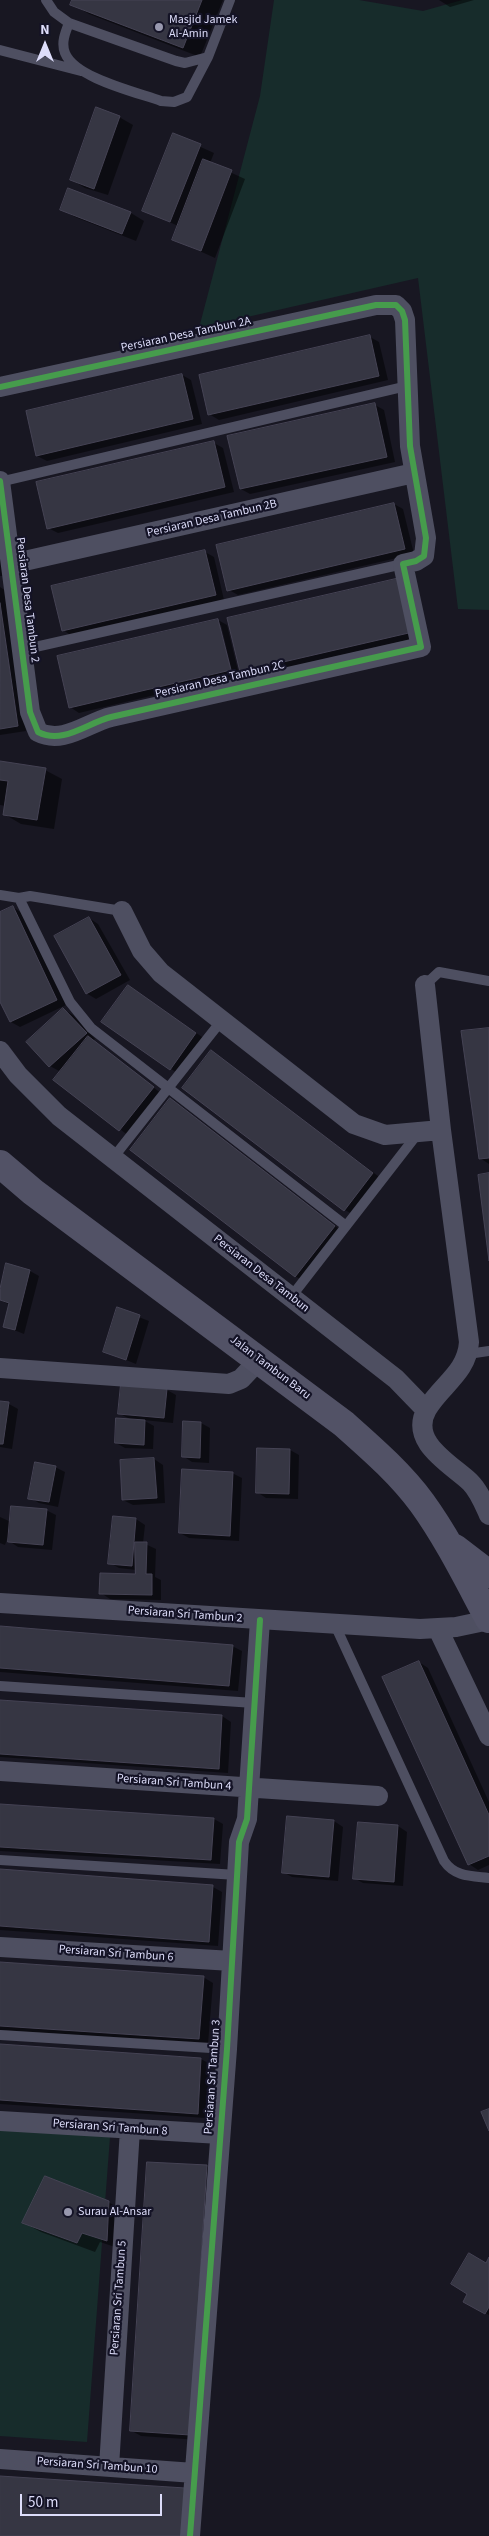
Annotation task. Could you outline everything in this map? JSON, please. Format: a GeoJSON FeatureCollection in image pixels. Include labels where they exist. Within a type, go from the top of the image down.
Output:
{"type":"FeatureCollection","features":[{"type":"Feature","properties":{"kind":"main road","name":"Jalan Tambun Baru"},"geometry":{"type":"LineString","coordinates":[[0,1164],[33,1192],[344,1424],[374,1451],[421,1503],[446,1540],[489,1619]]}},
{"type":"Feature","properties":{"kind":"main road"},"geometry":{"type":"LineString","coordinates":[[446,1540],[489,1574]]}},
{"type":"Feature","properties":{"kind":"street","name":"Persiaran Desa Tambun 2A"},"geometry":{"type":"LineString","coordinates":[[0,387],[376,305],[396,305],[402,311],[405,320],[407,386]]}},
{"type":"Feature","properties":{"kind":"street"},"geometry":{"type":"LineString","coordinates":[[404,564],[416,561],[424,556],[426,547],[410,446],[407,386]]}},
{"type":"Feature","properties":{"kind":"street","name":"Persiaran Desa Tambun 2B"},"geometry":{"type":"LineString","coordinates":[[11,564],[414,473]]}},
{"type":"Feature","properties":{"kind":"street","name":"Persiaran Desa Tambun 2"},"geometry":{"type":"LineString","coordinates":[[0,482],[32,723]]}},
{"type":"Feature","properties":{"kind":"street","name":"Persiaran Desa Tambun 2C"},"geometry":{"type":"LineString","coordinates":[[32,723],[38,732],[45,736],[67,735],[87,724],[111,717],[421,646],[404,564]]}},
{"type":"Feature","properties":{"kind":"street"},"geometry":{"type":"LineString","coordinates":[[122,912],[142,951],[150,962],[354,1124],[385,1135],[441,1130]]}},
{"type":"Feature","properties":{"kind":"street"},"geometry":{"type":"LineString","coordinates":[[425,985],[441,1130],[469,1342],[468,1354],[457,1375],[426,1410],[423,1421],[424,1432],[437,1456],[471,1483],[480,1495],[489,1515]]}},
{"type":"Feature","properties":{"kind":"street","name":"Persiaran Desa Tambun"},"geometry":{"type":"LineString","coordinates":[[0,1050],[37,1096],[113,1158],[396,1379],[426,1410]]}},
{"type":"Feature","properties":{"kind":"street"},"geometry":{"type":"LineString","coordinates":[[0,1368],[229,1384],[241,1379],[259,1360]]}},
{"type":"Feature","properties":{"kind":"street","name":"Persiaran Sri Tambun 2"},"geometry":{"type":"LineString","coordinates":[[0,1603],[335,1625],[438,1629],[473,1625],[489,1619]]}},
{"type":"Feature","properties":{"kind":"street","name":"Persiaran Sri Tambun 3"},"geometry":{"type":"LineString","coordinates":[[190,2536],[220,2134],[239,1842],[247,1819],[250,1789],[260,1620]]}},
{"type":"Feature","properties":{"kind":"street"},"geometry":{"type":"LineString","coordinates":[[438,1629],[489,1736]]}},
{"type":"Feature","properties":{"kind":"street","name":"Persiaran Sri Tambun 4"},"geometry":{"type":"LineString","coordinates":[[0,1771],[378,1796]]}},
{"type":"Feature","properties":{"kind":"street","name":"Persiaran Sri Tambun 6"},"geometry":{"type":"LineString","coordinates":[[0,1947],[232,1961]]}},
{"type":"Feature","properties":{"kind":"street","name":"Persiaran Sri Tambun 8"},"geometry":{"type":"LineString","coordinates":[[0,2121],[220,2134]]}},
{"type":"Feature","properties":{"kind":"street","name":"Persiaran Sri Tambun 5"},"geometry":{"type":"LineString","coordinates":[[109,2467],[130,2129]]}},
{"type":"Feature","properties":{"kind":"street","name":"Persiaran Sri Tambun 10"},"geometry":{"type":"LineString","coordinates":[[0,2460],[194,2474]]}},
{"type":"Feature","properties":{"kind":"lane"},"geometry":{"type":"LineString","coordinates":[[46,0],[54,12],[68,23],[176,61],[185,63],[208,57]]}},
{"type":"Feature","properties":{"kind":"lane"},"geometry":{"type":"LineString","coordinates":[[0,50],[80,71],[161,101],[174,102],[187,98],[208,57],[230,0]]}},
{"type":"Feature","properties":{"kind":"lane"},"geometry":{"type":"LineString","coordinates":[[68,23],[63,39],[65,54],[80,71]]}},
{"type":"Feature","properties":{"kind":"lane"},"geometry":{"type":"LineString","coordinates":[[0,482],[407,386]]}},
{"type":"Feature","properties":{"kind":"lane"},"geometry":{"type":"LineString","coordinates":[[22,650],[404,564]]}},
{"type":"Feature","properties":{"kind":"lane"},"geometry":{"type":"LineString","coordinates":[[0,895],[19,898],[30,896],[122,912]]}},
{"type":"Feature","properties":{"kind":"lane"},"geometry":{"type":"LineString","coordinates":[[19,898],[70,1002],[91,1028],[346,1226]]}},
{"type":"Feature","properties":{"kind":"lane"},"geometry":{"type":"LineString","coordinates":[[425,985],[439,972],[489,981]]}},
{"type":"Feature","properties":{"kind":"lane"},"geometry":{"type":"LineString","coordinates":[[113,1158],[222,1020]]}},
{"type":"Feature","properties":{"kind":"lane"},"geometry":{"type":"LineString","coordinates":[[291,1297],[419,1132]]}},
{"type":"Feature","properties":{"kind":"lane"},"geometry":{"type":"LineString","coordinates":[[468,1354],[489,1351]]}},
{"type":"Feature","properties":{"kind":"lane"},"geometry":{"type":"LineString","coordinates":[[335,1625],[444,1861],[450,1869],[459,1874],[489,1878]]}},
{"type":"Feature","properties":{"kind":"lane"},"geometry":{"type":"LineString","coordinates":[[0,1686],[254,1703]]}},
{"type":"Feature","properties":{"kind":"lane"},"geometry":{"type":"LineString","coordinates":[[0,1860],[237,1875]]}},
{"type":"Feature","properties":{"kind":"lane"},"geometry":{"type":"LineString","coordinates":[[0,2035],[226,2049]]}},
{"type":"Feature","properties":{"kind":"green space"},"geometry":{"type":"Polygon","coordinates":[[[274,0],[359,0],[423,11],[462,0],[489,0],[489,610],[458,609],[418,278],[199,328],[260,96],[274,0]]]}},
{"type":"Feature","properties":{"kind":"green space"},"geometry":{"type":"Polygon","coordinates":[[[0,2129],[110,2137],[87,2442],[0,2436],[0,2129]]]}},
{"type":"Feature","properties":{"kind":"building","name":"Masjid Jamek Al-Amin"},"geometry":{"type":"Polygon","coordinates":[[[72,0],[202,0],[183,48],[70,5],[72,0]]]}},
{"type":"Feature","properties":{"kind":"building"},"geometry":{"type":"Polygon","coordinates":[[[96,107],[120,116],[94,189],[70,180],[96,107]]]}},
{"type":"Feature","properties":{"kind":"building"},"geometry":{"type":"Polygon","coordinates":[[[173,133],[201,144],[170,222],[142,211],[173,133]]]}},
{"type":"Feature","properties":{"kind":"building"},"geometry":{"type":"Polygon","coordinates":[[[203,159],[232,170],[201,251],[172,240],[203,159]]]}},
{"type":"Feature","properties":{"kind":"building"},"geometry":{"type":"Polygon","coordinates":[[[68,188],[131,212],[122,234],[60,210],[68,188]]]}},
{"type":"Feature","properties":{"kind":"building"},"geometry":{"type":"Polygon","coordinates":[[[370,335],[379,376],[208,415],[199,375],[370,335]]]}},
{"type":"Feature","properties":{"kind":"building"},"geometry":{"type":"Polygon","coordinates":[[[182,374],[193,419],[36,456],[26,411],[182,374]]]}},
{"type":"Feature","properties":{"kind":"building"},"geometry":{"type":"Polygon","coordinates":[[[375,403],[387,457],[240,489],[227,436],[375,403]]]}},
{"type":"Feature","properties":{"kind":"building"},"geometry":{"type":"Polygon","coordinates":[[[214,441],[225,487],[47,529],[36,482],[214,441]]]}},
{"type":"Feature","properties":{"kind":"building"},"geometry":{"type":"Polygon","coordinates":[[[394,503],[405,549],[227,591],[216,545],[394,503]]]}},
{"type":"Feature","properties":{"kind":"building"},"geometry":{"type":"Polygon","coordinates":[[[205,550],[216,595],[62,631],[51,586],[205,550]]]}},
{"type":"Feature","properties":{"kind":"building"},"geometry":{"type":"Polygon","coordinates":[[[400,578],[413,632],[240,672],[227,618],[400,578]]]}},
{"type":"Feature","properties":{"kind":"building"},"geometry":{"type":"Polygon","coordinates":[[[0,603],[18,726],[0,729],[0,603]]]}},
{"type":"Feature","properties":{"kind":"building"},"geometry":{"type":"Polygon","coordinates":[[[218,619],[231,670],[69,708],[57,656],[218,619]]]}},
{"type":"Feature","properties":{"kind":"building"},"geometry":{"type":"Polygon","coordinates":[[[0,761],[46,768],[37,820],[3,815],[8,781],[0,780],[0,761]]]}},
{"type":"Feature","properties":{"kind":"building"},"geometry":{"type":"Polygon","coordinates":[[[13,906],[57,1000],[10,1022],[0,1002],[0,912],[13,906]]]}},
{"type":"Feature","properties":{"kind":"building"},"geometry":{"type":"Polygon","coordinates":[[[89,917],[121,975],[86,994],[54,936],[89,917]]]}},
{"type":"Feature","properties":{"kind":"building"},"geometry":{"type":"Polygon","coordinates":[[[128,985],[196,1033],[170,1070],[101,1022],[128,985]]]}},
{"type":"Feature","properties":{"kind":"building"},"geometry":{"type":"Polygon","coordinates":[[[63,1008],[87,1033],[49,1067],[26,1042],[63,1008]]]}},
{"type":"Feature","properties":{"kind":"building"},"geometry":{"type":"Polygon","coordinates":[[[489,1028],[489,1158],[479,1159],[461,1031],[489,1028]]]}},
{"type":"Feature","properties":{"kind":"building"},"geometry":{"type":"Polygon","coordinates":[[[88,1036],[154,1087],[119,1131],[53,1080],[88,1036]]]}},
{"type":"Feature","properties":{"kind":"building"},"geometry":{"type":"Polygon","coordinates":[[[211,1050],[373,1173],[344,1211],[182,1088],[211,1050]]]}},
{"type":"Feature","properties":{"kind":"building"},"geometry":{"type":"Polygon","coordinates":[[[170,1098],[335,1226],[295,1277],[130,1150],[170,1098]]]}},
{"type":"Feature","properties":{"kind":"building"},"geometry":{"type":"Polygon","coordinates":[[[489,1173],[489,1261],[478,1175],[489,1173]]]}},
{"type":"Feature","properties":{"kind":"building"},"geometry":{"type":"Polygon","coordinates":[[[6,1263],[30,1270],[15,1330],[3,1327],[9,1303],[0,1300],[0,1289],[6,1263]]]}},
{"type":"Feature","properties":{"kind":"building"},"geometry":{"type":"Polygon","coordinates":[[[117,1307],[140,1315],[126,1360],[103,1352],[117,1307]]]}},
{"type":"Feature","properties":{"kind":"building"},"geometry":{"type":"Polygon","coordinates":[[[121,1384],[167,1389],[164,1418],[118,1414],[121,1384]]]}},
{"type":"Feature","properties":{"kind":"building"},"geometry":{"type":"Polygon","coordinates":[[[0,1401],[9,1402],[3,1444],[0,1444],[0,1401]]]}},
{"type":"Feature","properties":{"kind":"building"},"geometry":{"type":"Polygon","coordinates":[[[116,1418],[145,1420],[144,1445],[115,1443],[116,1418]]]}},
{"type":"Feature","properties":{"kind":"building"},"geometry":{"type":"Polygon","coordinates":[[[183,1421],[201,1422],[200,1458],[182,1457],[183,1421]]]}},
{"type":"Feature","properties":{"kind":"building"},"geometry":{"type":"Polygon","coordinates":[[[257,1448],[290,1449],[289,1494],[256,1493],[257,1448]]]}},
{"type":"Feature","properties":{"kind":"building"},"geometry":{"type":"Polygon","coordinates":[[[154,1458],[157,1498],[122,1500],[120,1460],[154,1458]]]}},
{"type":"Feature","properties":{"kind":"building"},"geometry":{"type":"Polygon","coordinates":[[[35,1462],[56,1466],[49,1502],[28,1499],[35,1462]]]}},
{"type":"Feature","properties":{"kind":"building"},"geometry":{"type":"Polygon","coordinates":[[[182,1469],[233,1472],[230,1536],[179,1533],[182,1469]]]}},
{"type":"Feature","properties":{"kind":"building"},"geometry":{"type":"Polygon","coordinates":[[[11,1506],[47,1509],[43,1545],[8,1542],[11,1506]]]}},
{"type":"Feature","properties":{"kind":"building"},"geometry":{"type":"Polygon","coordinates":[[[113,1516],[136,1518],[132,1566],[108,1564],[113,1516]]]}},
{"type":"Feature","properties":{"kind":"building"},"geometry":{"type":"Polygon","coordinates":[[[135,1542],[147,1542],[146,1574],[152,1574],[152,1595],[99,1594],[100,1573],[135,1574],[135,1542]]]}},
{"type":"Feature","properties":{"kind":"building"},"geometry":{"type":"Polygon","coordinates":[[[0,1626],[233,1645],[229,1686],[0,1668],[0,1626]]]}},
{"type":"Feature","properties":{"kind":"building"},"geometry":{"type":"Polygon","coordinates":[[[419,1661],[489,1815],[489,1856],[468,1865],[382,1677],[419,1661]]]}},
{"type":"Feature","properties":{"kind":"building"},"geometry":{"type":"Polygon","coordinates":[[[0,1700],[222,1715],[219,1769],[0,1754],[0,1700]]]}},
{"type":"Feature","properties":{"kind":"building"},"geometry":{"type":"Polygon","coordinates":[[[0,1804],[214,1818],[211,1860],[0,1847],[0,1804]]]}},
{"type":"Feature","properties":{"kind":"building"},"geometry":{"type":"Polygon","coordinates":[[[287,1816],[334,1820],[329,1877],[282,1873],[287,1816]]]}},
{"type":"Feature","properties":{"kind":"building"},"geometry":{"type":"Polygon","coordinates":[[[358,1822],[398,1825],[394,1882],[353,1879],[358,1822]]]}},
{"type":"Feature","properties":{"kind":"building"},"geometry":{"type":"Polygon","coordinates":[[[0,1869],[213,1885],[209,1942],[0,1926],[0,1869]]]}},
{"type":"Feature","properties":{"kind":"building"},"geometry":{"type":"Polygon","coordinates":[[[0,1962],[204,1976],[199,2039],[0,2026],[0,1962]]]}},
{"type":"Feature","properties":{"kind":"building"},"geometry":{"type":"Polygon","coordinates":[[[0,2044],[201,2058],[198,2114],[0,2100],[0,2044]]]}},
{"type":"Feature","properties":{"kind":"building"},"geometry":{"type":"Polygon","coordinates":[[[489,2109],[489,2131],[481,2112],[489,2109]]]}},
{"type":"Feature","properties":{"kind":"building"},"geometry":{"type":"Polygon","coordinates":[[[147,2162],[207,2165],[190,2435],[130,2431],[147,2162]]]}},
{"type":"Feature","properties":{"kind":"building","name":"Surau Al-Ansar"},"geometry":{"type":"Polygon","coordinates":[[[45,2176],[109,2201],[107,2241],[82,2233],[77,2243],[22,2223],[45,2176]]]}},
{"type":"Feature","properties":{"kind":"building"},"geometry":{"type":"Polygon","coordinates":[[[469,2253],[486,2263],[489,2257],[489,2307],[485,2314],[463,2302],[467,2294],[451,2284],[469,2253]]]}},
{"type":"Feature","properties":{"kind":"building"},"geometry":{"type":"Polygon","coordinates":[[[0,2476],[185,2488],[182,2536],[0,2536],[0,2476]]]}},
{"type":"Feature","properties":{"kind":"cycle path"},"geometry":{"type":"LineString","coordinates":[[0,387],[376,305],[396,305],[402,311],[405,320],[410,446],[426,538],[424,556],[416,561],[403,564],[421,647],[111,717],[66,735],[47,735],[38,732],[30,712],[0,481]]}},
{"type":"Feature","properties":{"kind":"cycle path"},"geometry":{"type":"LineString","coordinates":[[190,2536],[227,2049],[239,1842],[247,1819],[260,1620]]}},
{"type":"Feature","properties":{"kind":"place","name":"Masjid Jamek Al-Amin"},"geometry":{"type":"Point","coordinates":[159,27]}},
{"type":"Feature","properties":{"kind":"place","name":"Surau Al-Ansar"},"geometry":{"type":"Point","coordinates":[68,2212]}}]}
